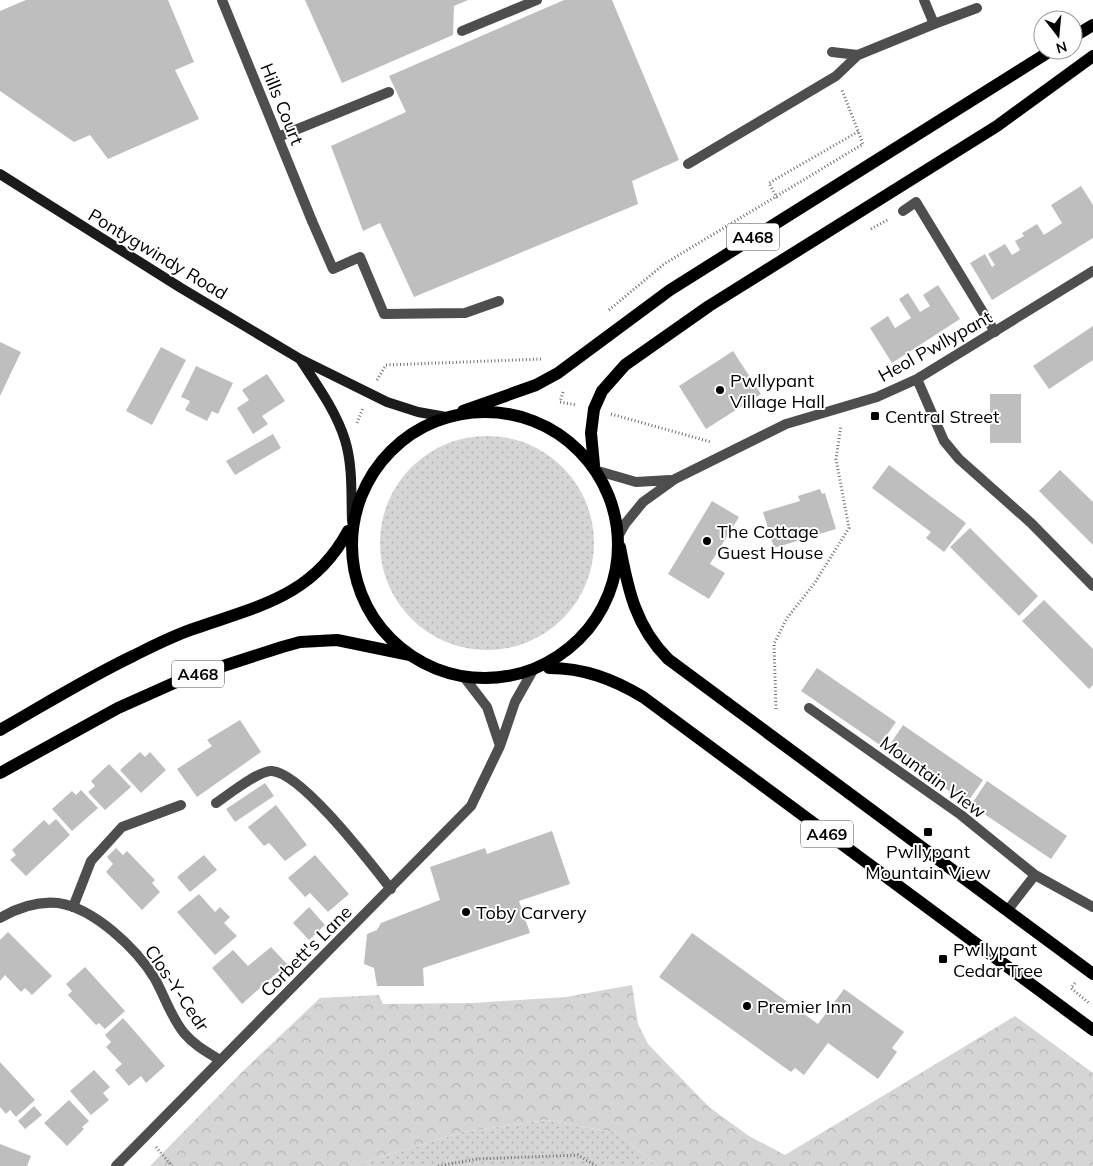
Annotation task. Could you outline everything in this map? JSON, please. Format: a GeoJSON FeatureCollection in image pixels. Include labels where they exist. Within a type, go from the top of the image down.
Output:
{"type":"FeatureCollection","features":[{"type":"Feature","properties":{"kind":"main road","name":"A468"},"geometry":{"type":"LineString","coordinates":[[596,468],[591,433],[594,409],[602,391],[625,365],[709,306],[998,126],[1093,56]]}},
{"type":"Feature","properties":{"kind":"main road","name":"A468"},"geometry":{"type":"LineString","coordinates":[[449,416],[536,385],[558,373],[670,290],[1036,60]]}},
{"type":"Feature","properties":{"kind":"main road","name":"Pontygwindy Road"},"geometry":{"type":"LineString","coordinates":[[0,174],[181,288],[300,359],[387,402],[418,412],[449,416]]}},
{"type":"Feature","properties":{"kind":"main road","name":"Pontygwindy Road"},"geometry":{"type":"LineString","coordinates":[[300,359],[332,411],[345,440],[350,466],[352,523]]}},
{"type":"Feature","properties":{"kind":"main road"},"geometry":{"type":"LineString","coordinates":[[449,416],[503,416],[546,427],[576,444],[596,468],[614,499],[620,538],[608,583],[588,631],[567,656],[547,668],[495,678],[464,676],[439,669],[412,655],[386,630],[357,588],[348,556],[352,523],[367,486],[389,454],[411,434],[449,416]]}},
{"type":"Feature","properties":{"kind":"main road","name":"A468"},"geometry":{"type":"LineString","coordinates":[[0,730],[133,655],[193,629],[264,606],[289,594],[308,580],[329,560],[352,523]]}},
{"type":"Feature","properties":{"kind":"main road","name":"A469"},"geometry":{"type":"LineString","coordinates":[[620,538],[627,581],[640,622],[651,641],[668,659],[1093,974]]}},
{"type":"Feature","properties":{"kind":"main road","name":"A468"},"geometry":{"type":"LineString","coordinates":[[0,773],[94,720],[152,692],[183,679],[282,647],[300,642],[337,640],[412,655]]}},
{"type":"Feature","properties":{"kind":"main road","name":"A469"},"geometry":{"type":"LineString","coordinates":[[547,668],[590,672],[621,684],[643,697],[1093,1030]]}},
{"type":"Feature","properties":{"kind":"street","name":"Hills Court"},"geometry":{"type":"LineString","coordinates":[[222,0],[333,269],[360,257],[384,314],[465,313],[499,301]]}},
{"type":"Feature","properties":{"kind":"street"},"geometry":{"type":"LineString","coordinates":[[462,31],[537,0]]}},
{"type":"Feature","properties":{"kind":"street"},"geometry":{"type":"LineString","coordinates":[[924,0],[934,24]]}},
{"type":"Feature","properties":{"kind":"street"},"geometry":{"type":"LineString","coordinates":[[688,164],[836,76],[858,55],[977,8]]}},
{"type":"Feature","properties":{"kind":"street"},"geometry":{"type":"LineString","coordinates":[[832,52],[858,55]]}},
{"type":"Feature","properties":{"kind":"street"},"geometry":{"type":"LineString","coordinates":[[278,136],[389,92]]}},
{"type":"Feature","properties":{"kind":"street"},"geometry":{"type":"LineString","coordinates":[[903,211],[916,202],[995,332]]}},
{"type":"Feature","properties":{"kind":"street","name":"Heol Pwllypant"},"geometry":{"type":"LineString","coordinates":[[620,538],[625,524],[643,502],[675,479],[786,424],[877,397],[917,379],[1093,270]]}},
{"type":"Feature","properties":{"kind":"street"},"geometry":{"type":"LineString","coordinates":[[917,379],[944,441],[959,458],[1031,523],[1093,586]]}},
{"type":"Feature","properties":{"kind":"street","name":"Heol Pwllypant"},"geometry":{"type":"LineString","coordinates":[[596,468],[636,482],[675,479]]}},
{"type":"Feature","properties":{"kind":"street","name":"Corbett's Lane"},"geometry":{"type":"LineString","coordinates":[[116,1166],[471,806],[500,746],[515,702],[532,672]]}},
{"type":"Feature","properties":{"kind":"street"},"geometry":{"type":"LineString","coordinates":[[464,676],[487,707],[500,746]]}},
{"type":"Feature","properties":{"kind":"street","name":"Mountain View"},"geometry":{"type":"LineString","coordinates":[[810,708],[960,815],[1035,875],[1093,907]]}},
{"type":"Feature","properties":{"kind":"street"},"geometry":{"type":"LineString","coordinates":[[216,803],[256,777],[271,771],[285,774],[318,804],[391,889]]}},
{"type":"Feature","properties":{"kind":"street"},"geometry":{"type":"LineString","coordinates":[[73,907],[91,861],[122,827],[181,805]]}},
{"type":"Feature","properties":{"kind":"street"},"geometry":{"type":"LineString","coordinates":[[1007,911],[1035,875]]}},
{"type":"Feature","properties":{"kind":"street","name":"Clos-Y-Cedr"},"geometry":{"type":"LineString","coordinates":[[0,918],[19,908],[42,903],[73,907],[101,923],[124,941],[154,978],[183,1032],[194,1044],[220,1060]]}},
{"type":"Feature","properties":{"kind":"path"},"geometry":{"type":"LineString","coordinates":[[836,76],[859,131]]}},
{"type":"Feature","properties":{"kind":"path"},"geometry":{"type":"LineString","coordinates":[[776,709],[774,644],[787,618],[814,584],[849,528],[836,459],[843,407]]}},
{"type":"Feature","properties":{"kind":"path"},"geometry":{"type":"LineString","coordinates":[[146,1135],[172,1166]]}},
{"type":"Feature","properties":{"kind":"path"},"geometry":{"type":"LineString","coordinates":[[438,1166],[477,1159],[578,1155],[596,1166]]}},
{"type":"Feature","properties":{"kind":"green space"},"geometry":{"type":"Polygon","coordinates":[[[487,436],[518,441],[537,449],[555,461],[569,475],[581,493],[589,512],[594,543],[589,574],[581,593],[569,611],[555,625],[537,637],[518,645],[487,650],[456,645],[437,637],[419,625],[405,611],[393,593],[385,574],[380,543],[385,512],[393,493],[405,475],[419,461],[437,449],[456,441],[487,436]]]}},
{"type":"Feature","properties":{"kind":"green space"},"geometry":{"type":"Polygon","coordinates":[[[632,985],[638,1024],[648,1044],[709,1107],[749,1136],[785,1155],[1015,1016],[1093,1073],[1093,1166],[657,1166],[618,1133],[546,1120],[463,1132],[352,1166],[150,1166],[244,1070],[320,998],[379,995],[383,1004],[473,1003],[566,997],[632,985]]]}},
{"type":"Feature","properties":{"kind":"green space"},"geometry":{"type":"Polygon","coordinates":[[[546,1120],[618,1133],[657,1166],[352,1166],[463,1132],[546,1120]]]}},
{"type":"Feature","properties":{"kind":"building"},"geometry":{"type":"Polygon","coordinates":[[[26,0],[168,0],[194,62],[175,70],[199,119],[108,159],[90,135],[74,142],[0,91],[0,11],[26,0]]]}},
{"type":"Feature","properties":{"kind":"building"},"geometry":{"type":"Polygon","coordinates":[[[305,0],[468,0],[454,6],[453,35],[342,83],[305,0]]]}},
{"type":"Feature","properties":{"kind":"building"},"geometry":{"type":"Polygon","coordinates":[[[564,0],[612,0],[679,160],[632,181],[638,204],[414,297],[380,223],[363,231],[331,146],[406,112],[389,76],[564,0]]]}},
{"type":"Feature","properties":{"kind":"building"},"geometry":{"type":"Polygon","coordinates":[[[1081,186],[1093,205],[1093,238],[992,300],[970,263],[985,254],[992,267],[995,265],[988,254],[1005,244],[1012,255],[1020,250],[1015,241],[1024,236],[1022,233],[1037,224],[1044,235],[1062,223],[1051,205],[1081,186]]]}},
{"type":"Feature","properties":{"kind":"building"},"geometry":{"type":"Polygon","coordinates":[[[938,285],[960,319],[892,363],[870,328],[888,316],[895,328],[911,318],[899,299],[908,293],[920,312],[930,306],[923,295],[938,285]]]}},
{"type":"Feature","properties":{"kind":"building"},"geometry":{"type":"Polygon","coordinates":[[[1093,326],[1093,360],[1049,389],[1033,366],[1093,326]]]}},
{"type":"Feature","properties":{"kind":"building"},"geometry":{"type":"Polygon","coordinates":[[[0,342],[21,352],[0,396],[0,342]]]}},
{"type":"Feature","properties":{"kind":"building"},"geometry":{"type":"Polygon","coordinates":[[[161,347],[186,360],[152,425],[126,411],[161,347]]]}},
{"type":"Feature","properties":{"kind":"building","name":"Pwllypant Village Hall"},"geometry":{"type":"Polygon","coordinates":[[[733,351],[761,394],[706,429],[679,386],[733,351]]]}},
{"type":"Feature","properties":{"kind":"building"},"geometry":{"type":"Polygon","coordinates":[[[196,366],[233,383],[218,414],[212,411],[207,421],[185,410],[190,401],[181,397],[196,366]]]}},
{"type":"Feature","properties":{"kind":"building"},"geometry":{"type":"Polygon","coordinates":[[[267,374],[285,401],[262,416],[268,424],[253,434],[237,408],[249,400],[242,390],[267,374]]]}},
{"type":"Feature","properties":{"kind":"building"},"geometry":{"type":"Polygon","coordinates":[[[990,394],[1021,394],[1021,443],[990,443],[990,394]]]}},
{"type":"Feature","properties":{"kind":"building"},"geometry":{"type":"Polygon","coordinates":[[[273,434],[281,448],[235,475],[226,461],[273,434]]]}},
{"type":"Feature","properties":{"kind":"building"},"geometry":{"type":"Polygon","coordinates":[[[889,465],[966,523],[944,552],[926,538],[931,532],[872,488],[889,465]]]}},
{"type":"Feature","properties":{"kind":"building"},"geometry":{"type":"Polygon","coordinates":[[[1060,470],[1093,502],[1093,545],[1039,491],[1060,470]]]}},
{"type":"Feature","properties":{"kind":"building"},"geometry":{"type":"Polygon","coordinates":[[[820,489],[822,494],[825,493],[836,529],[774,548],[763,512],[800,501],[798,496],[820,489]]]}},
{"type":"Feature","properties":{"kind":"building","name":"The Cottage Guest House"},"geometry":{"type":"Polygon","coordinates":[[[712,501],[739,517],[710,564],[725,573],[709,599],[668,574],[712,501]]]}},
{"type":"Feature","properties":{"kind":"building"},"geometry":{"type":"Polygon","coordinates":[[[970,528],[1038,596],[1019,616],[950,547],[970,528]]]}},
{"type":"Feature","properties":{"kind":"building"},"geometry":{"type":"Polygon","coordinates":[[[1044,600],[1093,649],[1093,685],[1089,689],[1022,621],[1044,600]]]}},
{"type":"Feature","properties":{"kind":"building"},"geometry":{"type":"Polygon","coordinates":[[[817,668],[896,722],[880,745],[801,691],[817,668]]]}},
{"type":"Feature","properties":{"kind":"building"},"geometry":{"type":"Polygon","coordinates":[[[240,720],[261,752],[197,797],[177,769],[212,746],[207,740],[240,720]]]}},
{"type":"Feature","properties":{"kind":"building"},"geometry":{"type":"Polygon","coordinates":[[[903,725],[983,780],[967,803],[887,749],[903,725]]]}},
{"type":"Feature","properties":{"kind":"building"},"geometry":{"type":"Polygon","coordinates":[[[140,752],[145,757],[150,752],[166,770],[141,793],[120,770],[140,752]]]}},
{"type":"Feature","properties":{"kind":"building"},"geometry":{"type":"Polygon","coordinates":[[[109,764],[131,787],[105,810],[88,792],[95,786],[91,781],[109,764]]]}},
{"type":"Feature","properties":{"kind":"building"},"geometry":{"type":"Polygon","coordinates":[[[987,781],[1067,836],[1051,859],[971,805],[987,781]]]}},
{"type":"Feature","properties":{"kind":"building"},"geometry":{"type":"Polygon","coordinates":[[[265,783],[274,796],[235,822],[226,809],[265,783]]]}},
{"type":"Feature","properties":{"kind":"building"},"geometry":{"type":"Polygon","coordinates":[[[81,790],[98,808],[72,831],[52,809],[72,791],[76,795],[81,790]]]}},
{"type":"Feature","properties":{"kind":"building"},"geometry":{"type":"Polygon","coordinates":[[[276,805],[307,845],[285,861],[269,843],[264,846],[248,827],[276,805]]]}},
{"type":"Feature","properties":{"kind":"building"},"geometry":{"type":"Polygon","coordinates":[[[56,819],[70,835],[26,876],[10,860],[16,855],[12,850],[44,820],[49,825],[56,819]]]}},
{"type":"Feature","properties":{"kind":"building","name":"Toby Carvery"},"geometry":{"type":"Polygon","coordinates":[[[552,831],[570,884],[519,901],[530,933],[423,968],[424,986],[377,986],[374,968],[364,964],[367,934],[377,930],[381,923],[440,900],[430,867],[485,848],[487,854],[552,831]]]}},
{"type":"Feature","properties":{"kind":"building"},"geometry":{"type":"Polygon","coordinates":[[[116,848],[123,855],[127,851],[155,880],[152,883],[160,892],[142,910],[106,872],[113,864],[107,857],[116,848]]]}},
{"type":"Feature","properties":{"kind":"building"},"geometry":{"type":"Polygon","coordinates":[[[204,855],[217,870],[190,892],[177,877],[204,855]]]}},
{"type":"Feature","properties":{"kind":"building"},"geometry":{"type":"Polygon","coordinates":[[[315,855],[349,894],[328,912],[310,893],[305,897],[288,878],[315,855]]]}},
{"type":"Feature","properties":{"kind":"building"},"geometry":{"type":"Polygon","coordinates":[[[199,894],[215,912],[220,907],[230,917],[224,923],[237,936],[215,955],[177,912],[199,894]]]}},
{"type":"Feature","properties":{"kind":"building"},"geometry":{"type":"Polygon","coordinates":[[[309,907],[325,925],[309,940],[293,923],[309,907]]]}},
{"type":"Feature","properties":{"kind":"building"},"geometry":{"type":"Polygon","coordinates":[[[8,932],[52,976],[32,995],[25,988],[21,992],[5,975],[0,981],[0,940],[8,932]]]}},
{"type":"Feature","properties":{"kind":"building","name":"Premier Inn"},"geometry":{"type":"Polygon","coordinates":[[[692,933],[818,1024],[844,989],[904,1032],[892,1048],[897,1052],[878,1079],[828,1043],[804,1075],[795,1068],[791,1072],[659,977],[692,933]]]}},
{"type":"Feature","properties":{"kind":"building"},"geometry":{"type":"Polygon","coordinates":[[[271,947],[287,964],[242,1004],[212,968],[233,950],[248,966],[271,947]]]}},
{"type":"Feature","properties":{"kind":"building"},"geometry":{"type":"Polygon","coordinates":[[[85,967],[125,1011],[105,1029],[99,1023],[96,1025],[68,995],[72,991],[66,984],[85,967]]]}},
{"type":"Feature","properties":{"kind":"building"},"geometry":{"type":"Polygon","coordinates":[[[123,1018],[165,1066],[146,1083],[141,1076],[129,1086],[115,1070],[122,1064],[106,1047],[111,1042],[105,1035],[123,1018]]]}},
{"type":"Feature","properties":{"kind":"building"},"geometry":{"type":"Polygon","coordinates":[[[0,1062],[35,1100],[16,1117],[10,1110],[6,1114],[0,1107],[0,1062]]]}},
{"type":"Feature","properties":{"kind":"building"},"geometry":{"type":"Polygon","coordinates":[[[94,1070],[110,1087],[103,1093],[109,1100],[91,1115],[70,1091],[94,1070]]]}},
{"type":"Feature","properties":{"kind":"building"},"geometry":{"type":"Polygon","coordinates":[[[69,1100],[89,1121],[82,1127],[84,1129],[67,1146],[44,1123],[69,1100]]]}},
{"type":"Feature","properties":{"kind":"building"},"geometry":{"type":"Polygon","coordinates":[[[34,1106],[42,1115],[25,1129],[18,1121],[34,1106]]]}},
{"type":"Feature","properties":{"kind":"building"},"geometry":{"type":"Polygon","coordinates":[[[0,1144],[31,1156],[27,1166],[0,1166],[0,1144]]]}},
{"type":"Feature","properties":{"kind":"place","name":"Pwllypant Village Hall"},"geometry":{"type":"Point","coordinates":[720,390]}},
{"type":"Feature","properties":{"kind":"place","name":"Central Street"},"geometry":{"type":"Point","coordinates":[875,416]}},
{"type":"Feature","properties":{"kind":"place","name":"The Cottage Guest House"},"geometry":{"type":"Point","coordinates":[707,541]}},
{"type":"Feature","properties":{"kind":"place","name":"Pwllypant Mountain View"},"geometry":{"type":"Point","coordinates":[928,832]}},
{"type":"Feature","properties":{"kind":"place","name":"Toby Carvery"},"geometry":{"type":"Point","coordinates":[466,912]}},
{"type":"Feature","properties":{"kind":"place","name":"Pwllypant Cedar Tree"},"geometry":{"type":"Point","coordinates":[943,959]}},
{"type":"Feature","properties":{"kind":"place","name":"Premier Inn"},"geometry":{"type":"Point","coordinates":[747,1006]}}]}
